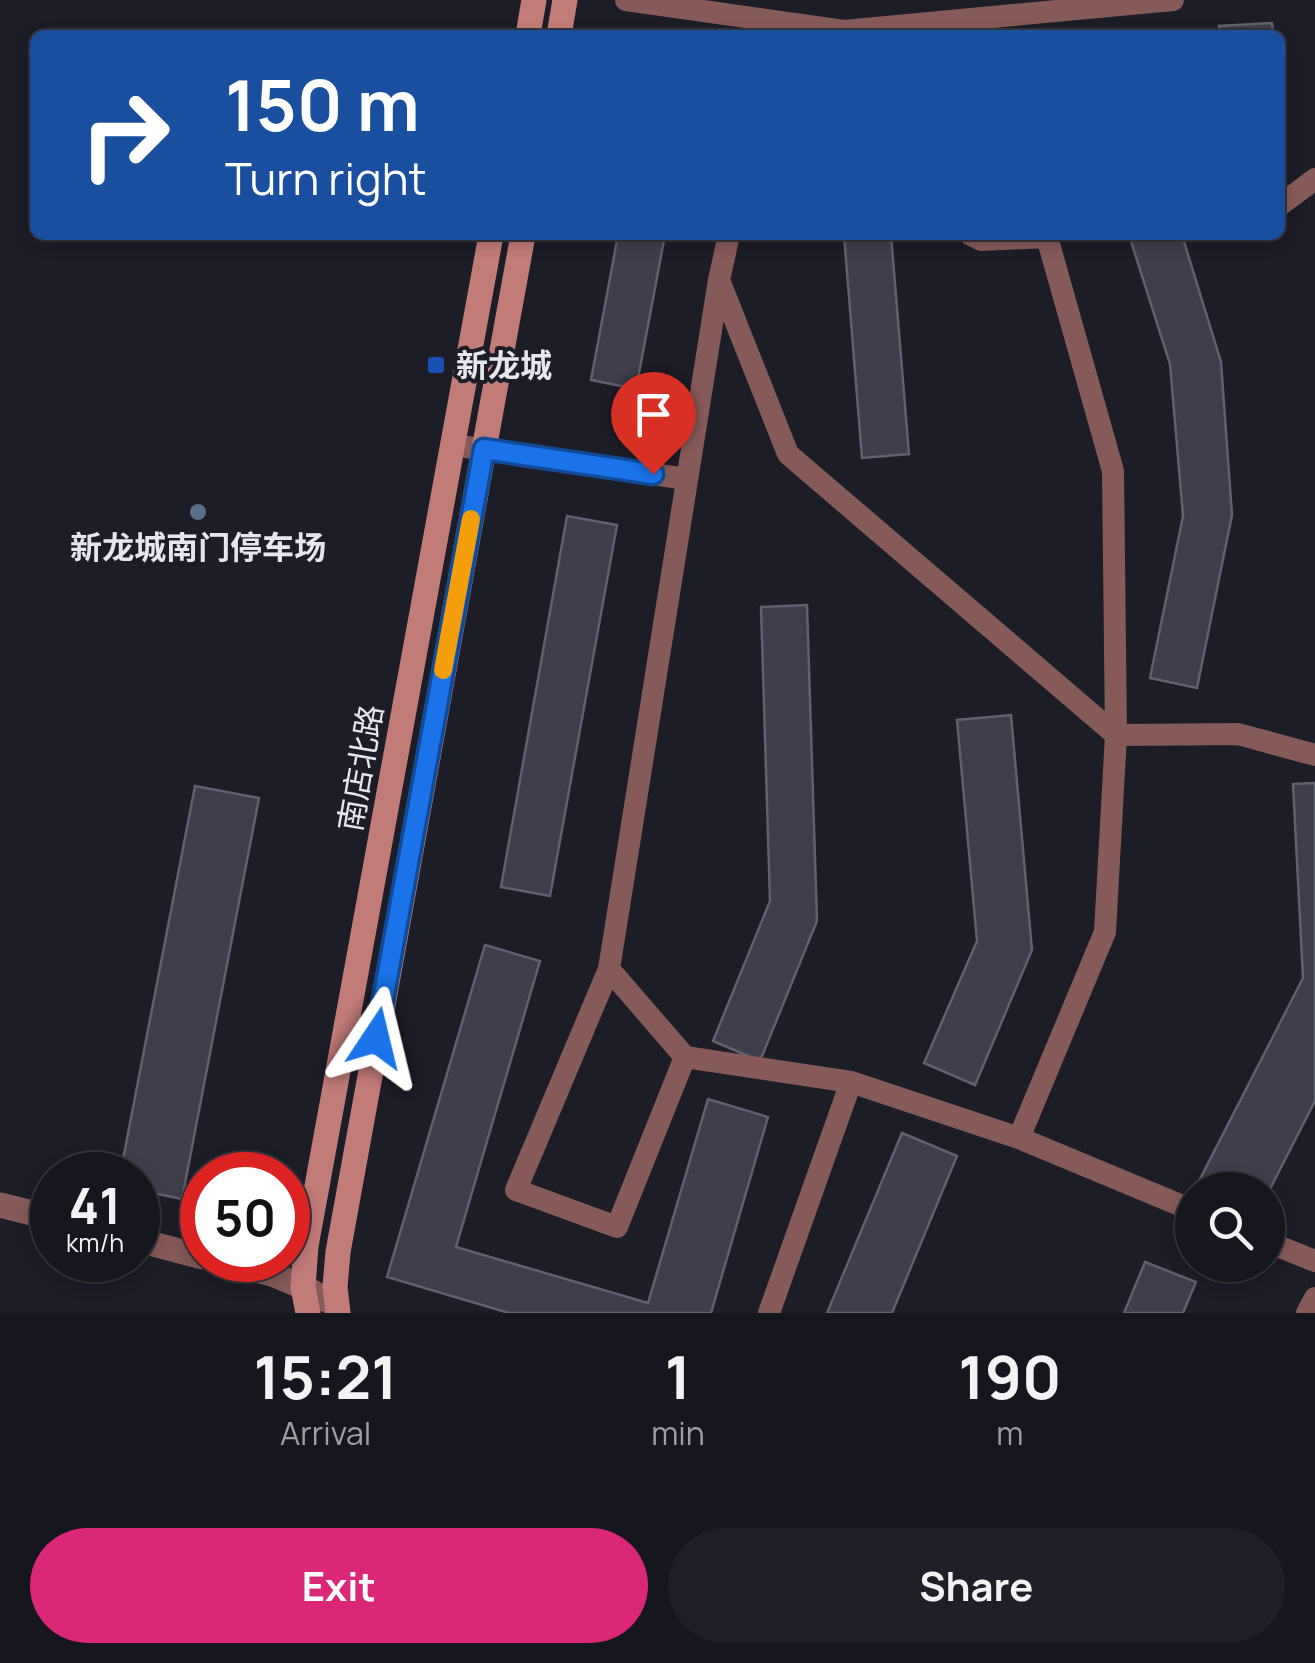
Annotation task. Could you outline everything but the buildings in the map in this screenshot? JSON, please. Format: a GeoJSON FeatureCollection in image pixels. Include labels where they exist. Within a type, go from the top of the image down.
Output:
{"type":"FeatureCollection","features":[{"type":"Feature","properties":{"kind":"main road"},"geometry":{"type":"LineString","coordinates":[[529,30],[534,0]]}},
{"type":"Feature","properties":{"kind":"main road"},"geometry":{"type":"LineString","coordinates":[[560,30],[565,0]]}},
{"type":"Feature","properties":{"kind":"main road","name":"南店北路"},"geometry":{"type":"LineString","coordinates":[[308,1313],[303,1287],[306,1246],[490,240]]}},
{"type":"Feature","properties":{"kind":"main road","name":"南店北路"},"geometry":{"type":"LineString","coordinates":[[342,1310],[334,1288],[338,1252],[521,240]]}},
{"type":"Feature","properties":{"kind":"street"},"geometry":{"type":"LineString","coordinates":[[626,0],[824,30]]}},
{"type":"Feature","properties":{"kind":"street"},"geometry":{"type":"LineString","coordinates":[[874,30],[1173,0]]}},
{"type":"Feature","properties":{"kind":"street"},"geometry":{"type":"LineString","coordinates":[[1285,202],[1315,179]]}},
{"type":"Feature","properties":{"kind":"street"},"geometry":{"type":"LineString","coordinates":[[685,1057],[617,1227],[516,1190],[609,969],[728,240]]}},
{"type":"Feature","properties":{"kind":"street"},"geometry":{"type":"LineString","coordinates":[[1019,1138],[1104,932],[1116,735],[1113,471],[1049,240]]}},
{"type":"Feature","properties":{"kind":"street"},"geometry":{"type":"LineString","coordinates":[[719,280],[788,454],[1116,735],[1238,734],[1315,755]]}},
{"type":"Feature","properties":{"kind":"street"},"geometry":{"type":"LineString","coordinates":[[452,445],[687,479]]}},
{"type":"Feature","properties":{"kind":"street"},"geometry":{"type":"LineString","coordinates":[[609,969],[685,1057],[852,1082],[1019,1138],[1175,1203]]}},
{"type":"Feature","properties":{"kind":"street"},"geometry":{"type":"LineString","coordinates":[[769,1313],[852,1082]]}},
{"type":"Feature","properties":{"kind":"street"},"geometry":{"type":"LineString","coordinates":[[0,1205],[30,1212]]}},
{"type":"Feature","properties":{"kind":"street"},"geometry":{"type":"LineString","coordinates":[[1285,1249],[1315,1262]]}},
{"type":"Feature","properties":{"kind":"street"},"geometry":{"type":"LineString","coordinates":[[291,1282],[342,1310]]}},
{"type":"Feature","properties":{"kind":"street"},"geometry":{"type":"LineString","coordinates":[[1308,1313],[1315,1298]]}},
{"type":"Feature","properties":{"kind":"slow traffic"},"geometry":{"type":"LineString","coordinates":[[443,670],[471,519]]}},
{"type":"Feature","properties":{"kind":"place","name":"新龙城"},"geometry":{"type":"Point","coordinates":[436,365]}},
{"type":"Feature","properties":{"kind":"place","name":"新龙城南门停车场"},"geometry":{"type":"Point","coordinates":[198,512]}},
{"type":"Feature","properties":{"kind":"route"},"geometry":{"type":"LineString","coordinates":[[376,1038],[484,449],[653,474]]}}]}
